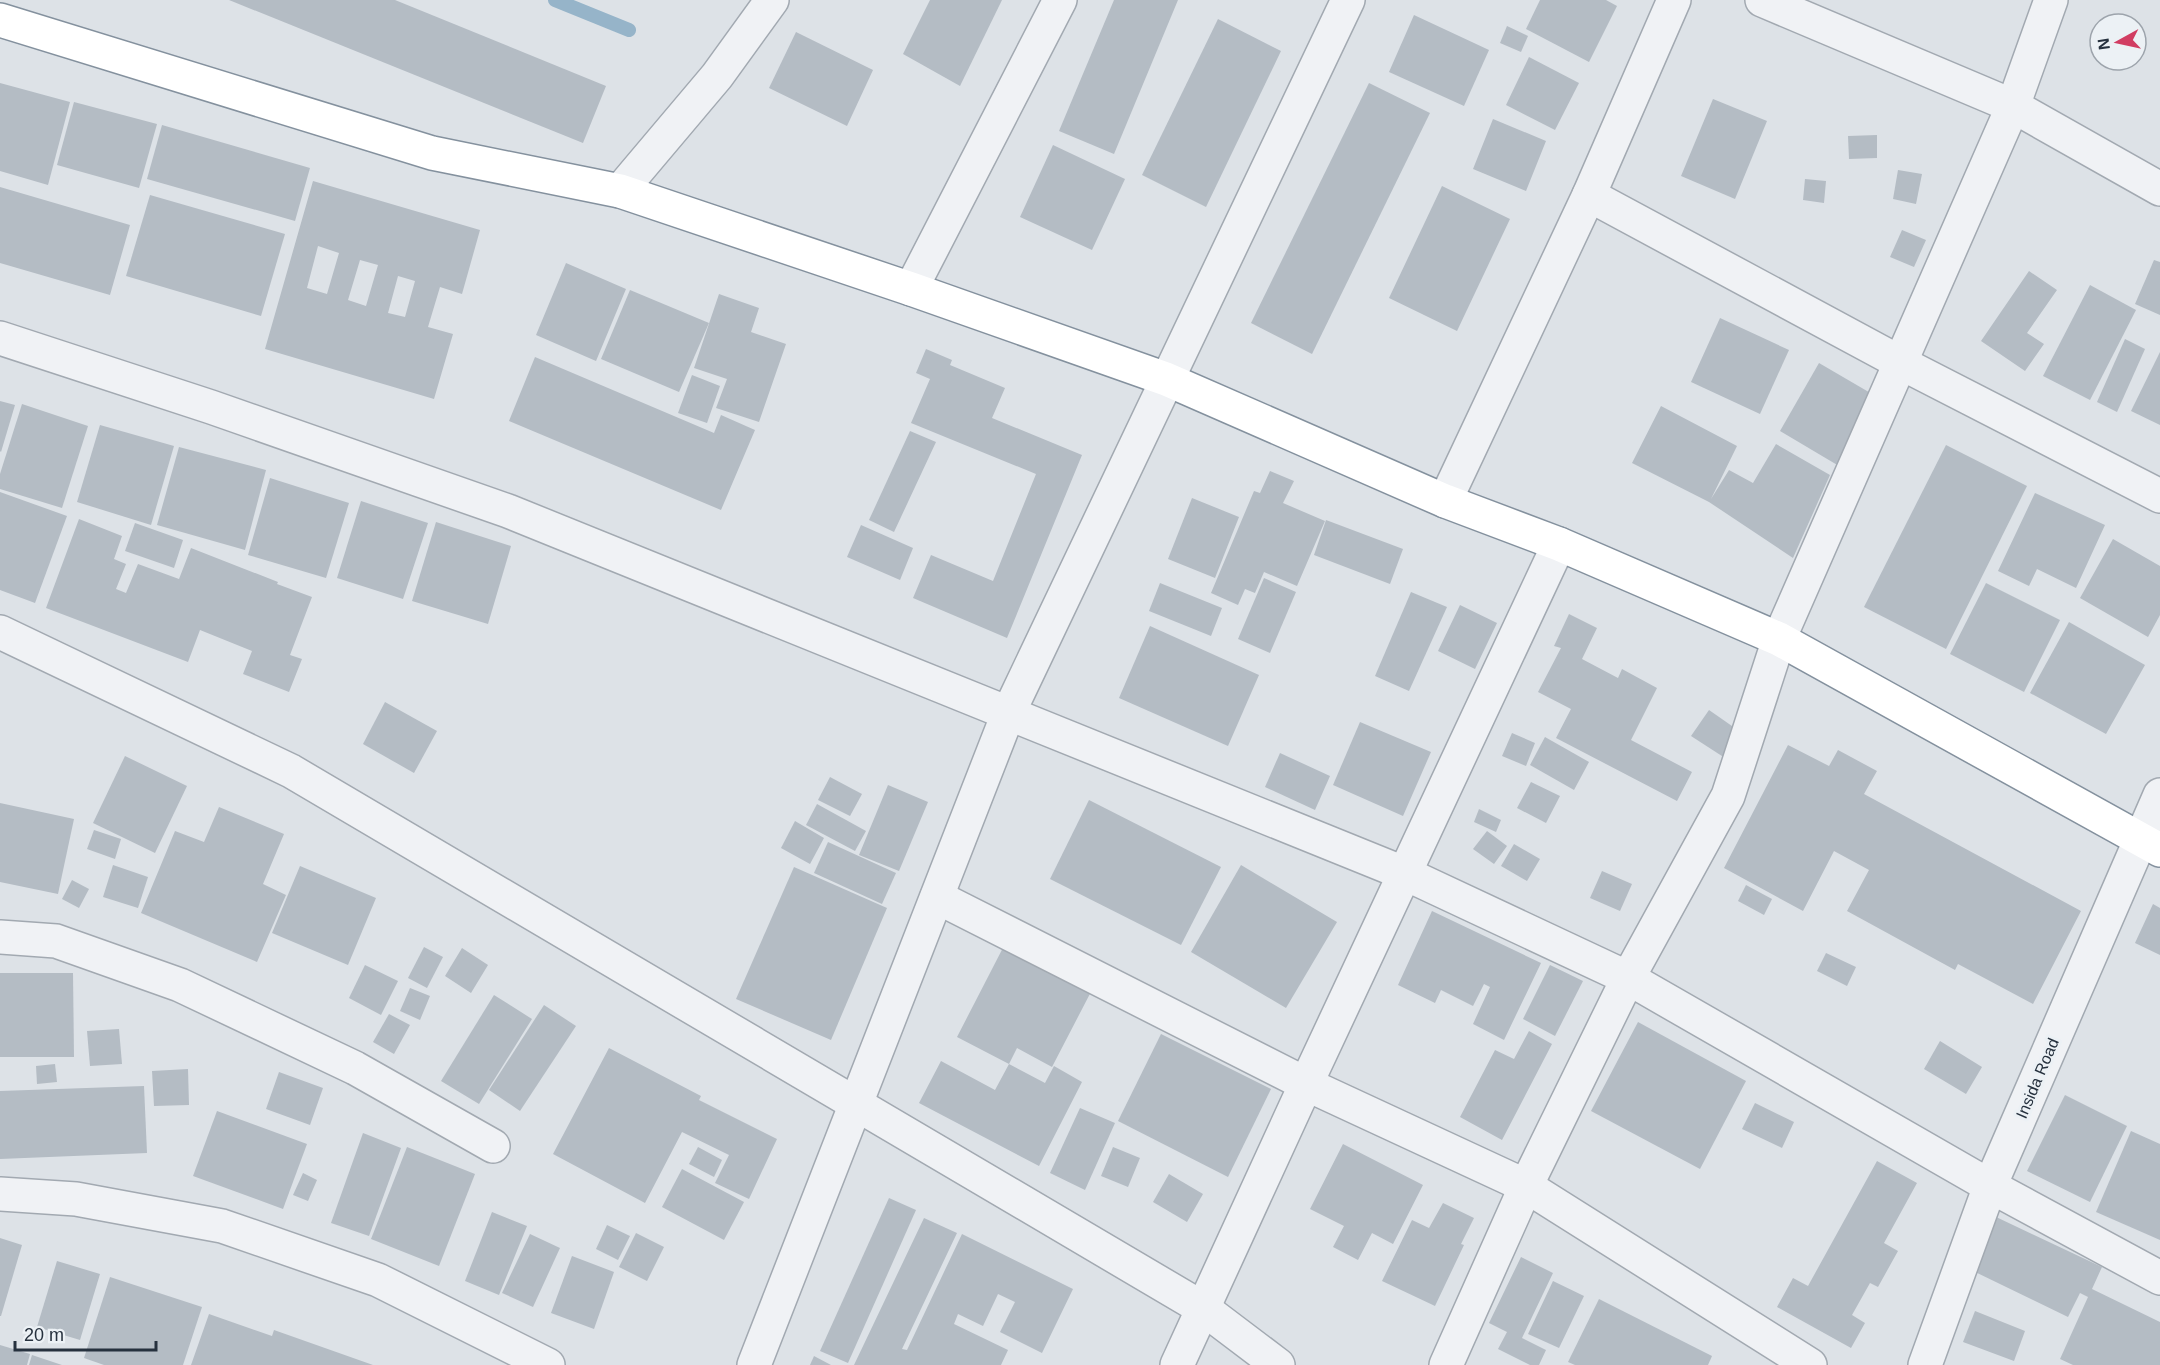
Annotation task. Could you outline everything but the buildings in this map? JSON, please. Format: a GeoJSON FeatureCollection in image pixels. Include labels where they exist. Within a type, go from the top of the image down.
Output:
{"type":"FeatureCollection","features":[{"type":"Feature","properties":{"kind":"highway"},"geometry":{"type":"LineString","coordinates":[[0,20],[432,153],[620,191],[1166,379],[1445,501],[1559,544],[1779,639],[2150,844]]}},
{"type":"Feature","properties":{"kind":"street"},"geometry":{"type":"LineString","coordinates":[[620,191],[717,76],[772,0]]}},
{"type":"Feature","properties":{"kind":"street"},"geometry":{"type":"LineString","coordinates":[[911,290],[1060,0]]}},
{"type":"Feature","properties":{"kind":"street"},"geometry":{"type":"LineString","coordinates":[[754,1365],[1008,714],[1348,0]]}},
{"type":"Feature","properties":{"kind":"street"},"geometry":{"type":"LineString","coordinates":[[1445,501],[1589,195],[1674,0]]}},
{"type":"Feature","properties":{"kind":"street"},"geometry":{"type":"LineString","coordinates":[[1762,0],[2013,106],[2160,189]]}},
{"type":"Feature","properties":{"kind":"street"},"geometry":{"type":"LineString","coordinates":[[1446,1365],[1526,1186],[1628,978],[1728,795],[1779,639],[2013,106],[2051,0]]}},
{"type":"Feature","properties":{"kind":"street"},"geometry":{"type":"LineString","coordinates":[[1589,195],[1901,363],[2160,496]]}},
{"type":"Feature","properties":{"kind":"street"},"geometry":{"type":"LineString","coordinates":[[0,338],[211,407],[508,511],[1406,874],[1628,978],[1990,1186],[2160,1278]]}},
{"type":"Feature","properties":{"kind":"street"},"geometry":{"type":"LineString","coordinates":[[1178,1365],[1306,1084],[1559,544]]}},
{"type":"Feature","properties":{"kind":"street"},"geometry":{"type":"LineString","coordinates":[[0,632],[291,771],[1204,1309],[1278,1365]]}},
{"type":"Feature","properties":{"kind":"street","name":"Insida Road"},"geometry":{"type":"LineString","coordinates":[[1925,1365],[1990,1186],[2150,844],[2160,795]]}},
{"type":"Feature","properties":{"kind":"street"},"geometry":{"type":"LineString","coordinates":[[937,897],[1306,1084],[1526,1186],[1810,1365]]}},
{"type":"Feature","properties":{"kind":"street"},"geometry":{"type":"LineString","coordinates":[[0,937],[56,941],[180,985],[355,1068],[493,1146]]}},
{"type":"Feature","properties":{"kind":"street"},"geometry":{"type":"LineString","coordinates":[[0,1194],[76,1199],[222,1226],[378,1280],[548,1365]]}},
{"type":"Feature","properties":{"kind":"waterway"},"geometry":{"type":"LineString","coordinates":[[555,0],[629,30]]}}]}
